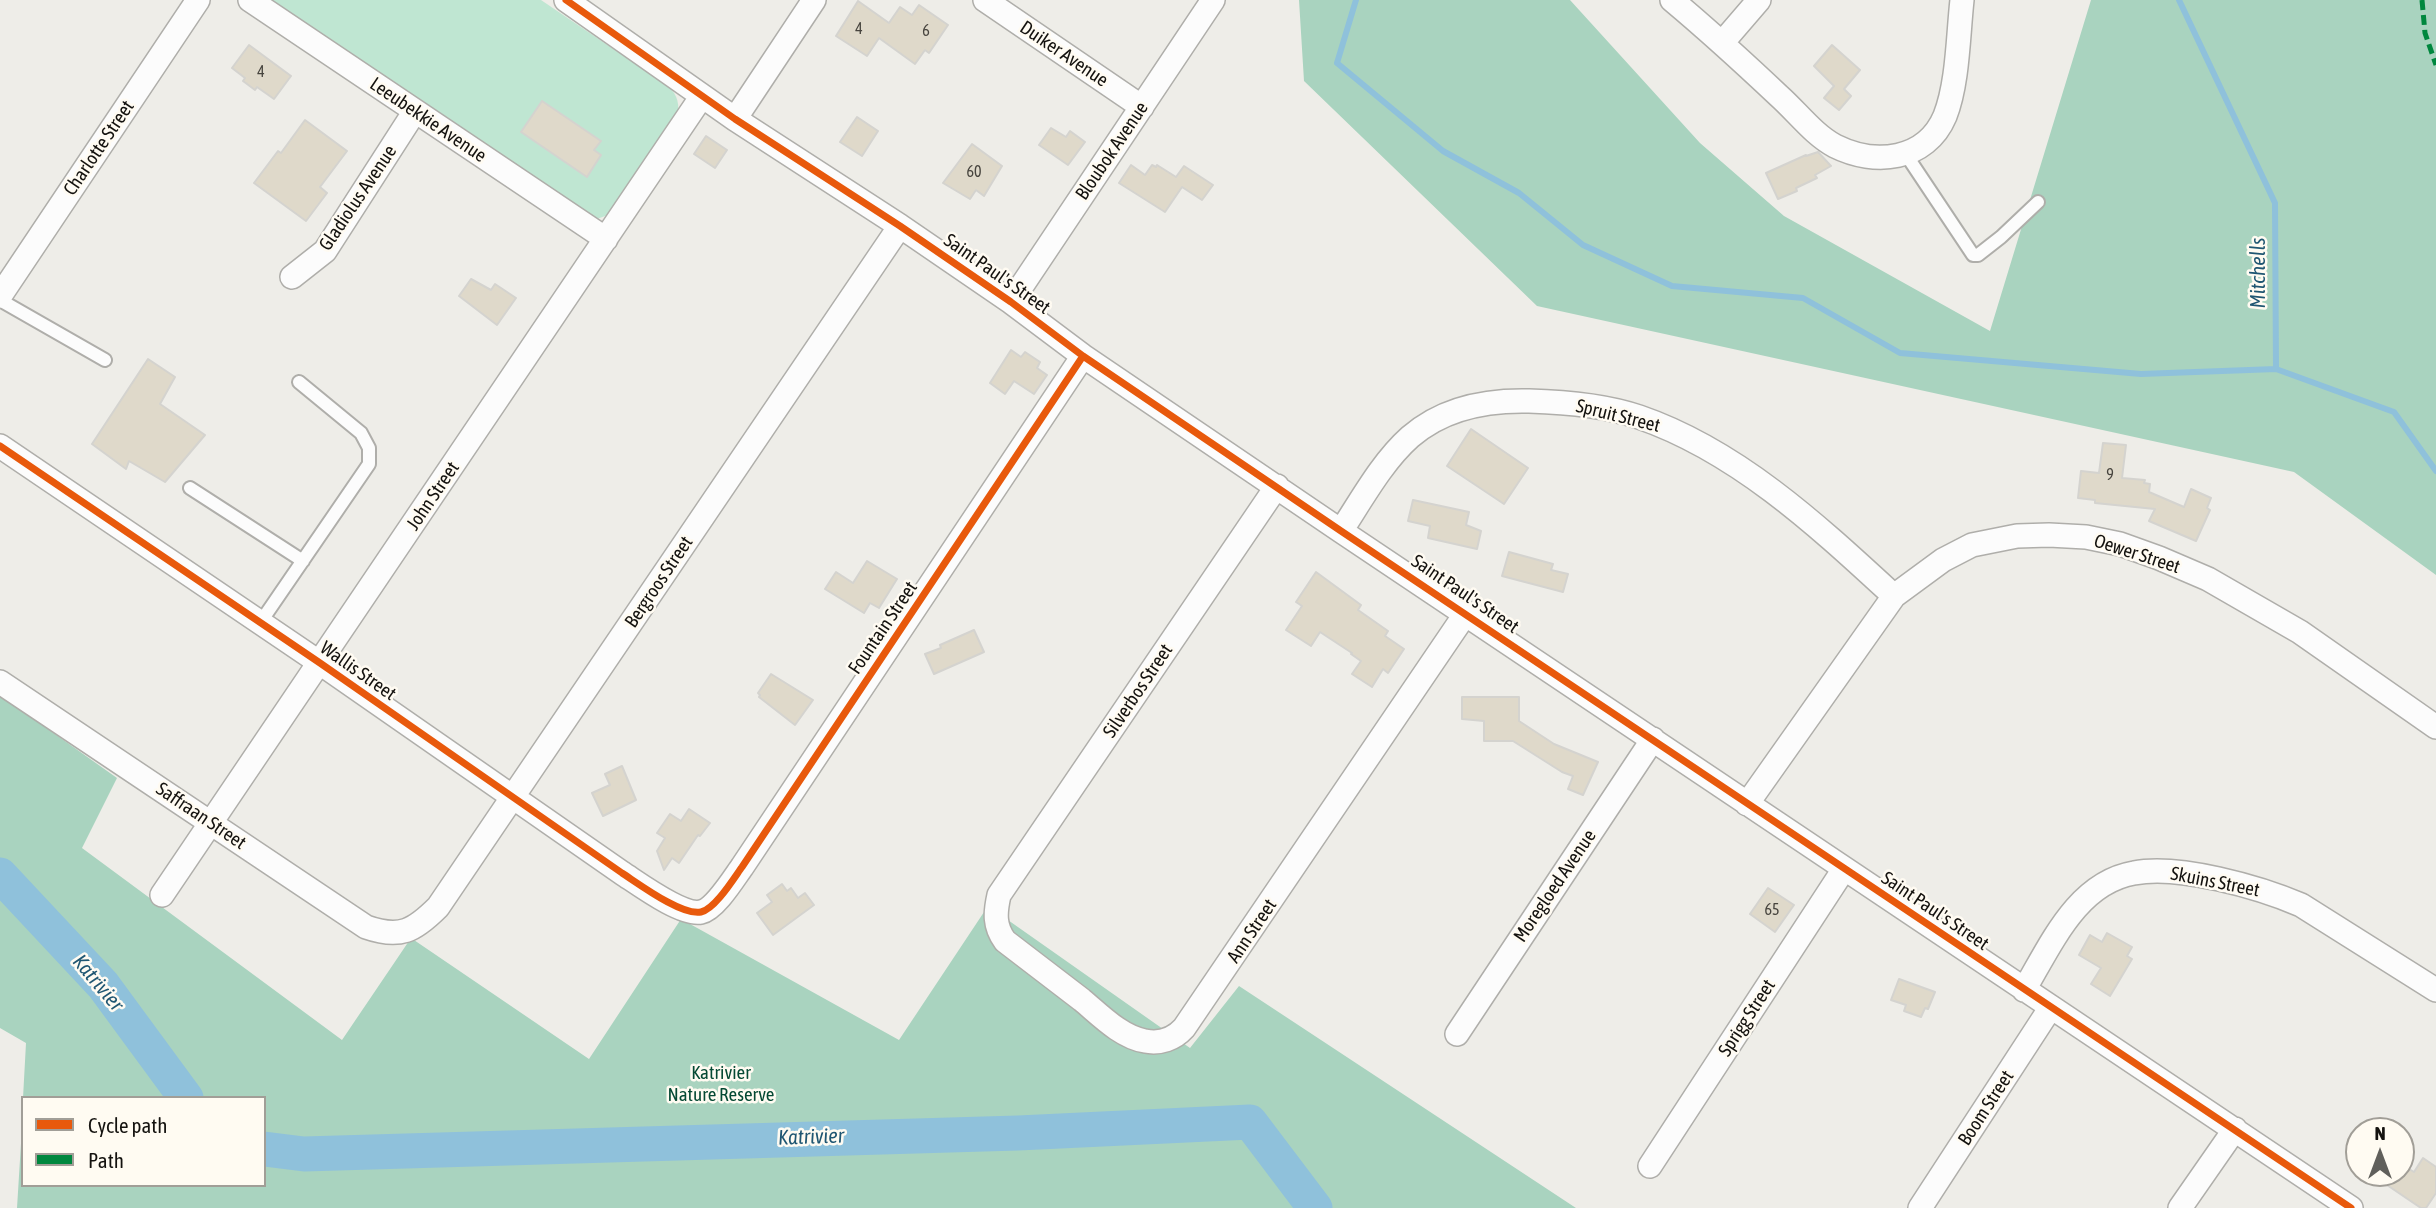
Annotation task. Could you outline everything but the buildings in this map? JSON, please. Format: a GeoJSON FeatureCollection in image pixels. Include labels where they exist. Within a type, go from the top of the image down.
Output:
{"type":"FeatureCollection","features":[{"type":"Feature","properties":{"kind":"street","name":"Charlotte Street"},"geometry":{"type":"LineString","coordinates":[[0,298],[198,0]]}},
{"type":"Feature","properties":{"kind":"street","name":"Leeubekkie Avenue"},"geometry":{"type":"LineString","coordinates":[[250,0],[607,239]]}},
{"type":"Feature","properties":{"kind":"street","name":"Saint Paul's Street"},"geometry":{"type":"LineString","coordinates":[[566,0],[735,119],[900,226],[1011,302],[1083,356],[1341,531],[2351,1208]]}},
{"type":"Feature","properties":{"kind":"street"},"geometry":{"type":"LineString","coordinates":[[735,119],[814,0]]}},
{"type":"Feature","properties":{"kind":"street","name":"Duiker Avenue"},"geometry":{"type":"LineString","coordinates":[[985,0],[1142,107]]}},
{"type":"Feature","properties":{"kind":"street","name":"Bloubok Avenue"},"geometry":{"type":"LineString","coordinates":[[1011,302],[1213,0]]}},
{"type":"Feature","properties":{"kind":"street"},"geometry":{"type":"LineString","coordinates":[[1672,0],[1833,144],[1868,156],[1905,153],[1927,143],[1946,113],[1954,74],[1962,0]]}},
{"type":"Feature","properties":{"kind":"street"},"geometry":{"type":"LineString","coordinates":[[1722,43],[1759,0]]}},
{"type":"Feature","properties":{"kind":"street","name":"John Street"},"geometry":{"type":"LineString","coordinates":[[162,895],[702,96]]}},
{"type":"Feature","properties":{"kind":"street","name":"Gladiolus Avenue"},"geometry":{"type":"LineString","coordinates":[[292,277],[325,251],[415,111]]}},
{"type":"Feature","properties":{"kind":"street","name":"Bergroos Street"},"geometry":{"type":"LineString","coordinates":[[408,931],[422,923],[438,906],[900,226]]}},
{"type":"Feature","properties":{"kind":"street","name":"Fountain Street"},"geometry":{"type":"LineString","coordinates":[[702,912],[727,888],[742,867],[1083,356]]}},
{"type":"Feature","properties":{"kind":"street","name":"Spruit Street"},"geometry":{"type":"LineString","coordinates":[[1341,531],[1392,455],[1426,425],[1462,409],[1500,400],[1560,402],[1607,409],[1637,417],[1677,432],[1706,448],[1800,512],[1894,596]]}},
{"type":"Feature","properties":{"kind":"street","name":"Wallis Street"},"geometry":{"type":"LineString","coordinates":[[0,446],[320,663],[622,873],[670,902],[689,911],[702,912]]}},
{"type":"Feature","properties":{"kind":"street","name":"Silverbos Street"},"geometry":{"type":"LineString","coordinates":[[999,895],[1277,486]]}},
{"type":"Feature","properties":{"kind":"street","name":"Oewer Street"},"geometry":{"type":"LineString","coordinates":[[1748,804],[1894,596],[1943,560],[1972,545],[1999,539],[2049,535],[2086,537],[2120,544],[2160,558],[2208,579],[2323,647],[2436,727]]}},
{"type":"Feature","properties":{"kind":"street","name":"Ann Street"},"geometry":{"type":"LineString","coordinates":[[999,895],[996,921],[999,933],[1005,941],[1129,1035],[1159,1042],[1173,1038],[1184,1028],[1210,993],[1466,613]]}},
{"type":"Feature","properties":{"kind":"street","name":"Saffraan Street"},"geometry":{"type":"LineString","coordinates":[[0,682],[366,927],[393,933],[408,931]]}},
{"type":"Feature","properties":{"kind":"street","name":"Moregloed Avenue"},"geometry":{"type":"LineString","coordinates":[[1457,1034],[1653,738]]}},
{"type":"Feature","properties":{"kind":"street","name":"Sprigg Street"},"geometry":{"type":"LineString","coordinates":[[1650,1166],[1844,869]]}},
{"type":"Feature","properties":{"kind":"street","name":"Skuins Street"},"geometry":{"type":"LineString","coordinates":[[2024,990],[2076,908],[2091,894],[2117,877],[2148,871],[2213,879],[2301,905],[2436,990]]}},
{"type":"Feature","properties":{"kind":"street","name":"Boom Street"},"geometry":{"type":"LineString","coordinates":[[1920,1208],[2051,1007]]}},
{"type":"Feature","properties":{"kind":"street"},"geometry":{"type":"LineString","coordinates":[[2180,1208],[2235,1129]]}},
{"type":"Feature","properties":{"kind":"lane"},"geometry":{"type":"LineString","coordinates":[[1905,153],[1973,255],[1978,255],[2001,237],[2038,202]]}},
{"type":"Feature","properties":{"kind":"lane"},"geometry":{"type":"LineString","coordinates":[[0,298],[105,360]]}},
{"type":"Feature","properties":{"kind":"lane"},"geometry":{"type":"LineString","coordinates":[[260,623],[366,471],[370,456],[367,442],[361,433],[299,382]]}},
{"type":"Feature","properties":{"kind":"lane"},"geometry":{"type":"LineString","coordinates":[[190,488],[303,561]]}},
{"type":"Feature","properties":{"kind":"green space"},"geometry":{"type":"Polygon","coordinates":[[[262,0],[541,0],[668,86],[677,100],[677,118],[608,215],[594,220],[262,0]]]}},
{"type":"Feature","properties":{"kind":"green space"},"geometry":{"type":"Polygon","coordinates":[[[1299,0],[1570,0],[1700,143],[1784,216],[1990,331],[2091,0],[2436,0],[2436,575],[2294,472],[1537,306],[1304,81],[1299,0]]]}},
{"type":"Feature","properties":{"kind":"green space","name":"Katrivier Nature Reserve"},"geometry":{"type":"Polygon","coordinates":[[[0,695],[117,778],[82,848],[342,1040],[411,938],[589,1059],[681,919],[899,1040],[988,906],[1190,1048],[1239,986],[1576,1208],[17,1208],[21,1143],[21,1187],[266,1187],[266,1096],[23,1096],[26,1043],[0,1028],[0,695]]]}},
{"type":"Feature","properties":{"kind":"waterway"},"geometry":{"type":"LineString","coordinates":[[1356,0],[1337,63],[1443,151],[1519,193],[1583,245],[1672,286],[1803,298],[1900,353],[2141,374],[2276,369]]}},
{"type":"Feature","properties":{"kind":"waterway","name":"Mitchells"},"geometry":{"type":"LineString","coordinates":[[2179,0],[2275,203],[2276,369],[2394,412],[2436,471]]}},
{"type":"Feature","properties":{"kind":"waterway","name":"Katrivier"},"geometry":{"type":"LineString","coordinates":[[0,875],[103,985],[185,1096]]}},
{"type":"Feature","properties":{"kind":"waterway","name":"Katrivier"},"geometry":{"type":"LineString","coordinates":[[266,1149],[304,1154],[1018,1133],[1250,1122],[1315,1208]]}},
{"type":"Feature","properties":{"kind":"marked path"},"geometry":{"type":"LineString","coordinates":[[2422,0],[2425,33],[2436,65]]}},
{"type":"Feature","properties":{"kind":"cycle path"},"geometry":{"type":"LineString","coordinates":[[566,0],[735,119],[900,226],[1011,302],[1083,356],[1341,531],[2351,1208]]}},
{"type":"Feature","properties":{"kind":"cycle path"},"geometry":{"type":"LineString","coordinates":[[0,446],[639,884],[683,909],[701,912],[718,899],[742,867],[1083,356]]}}]}
